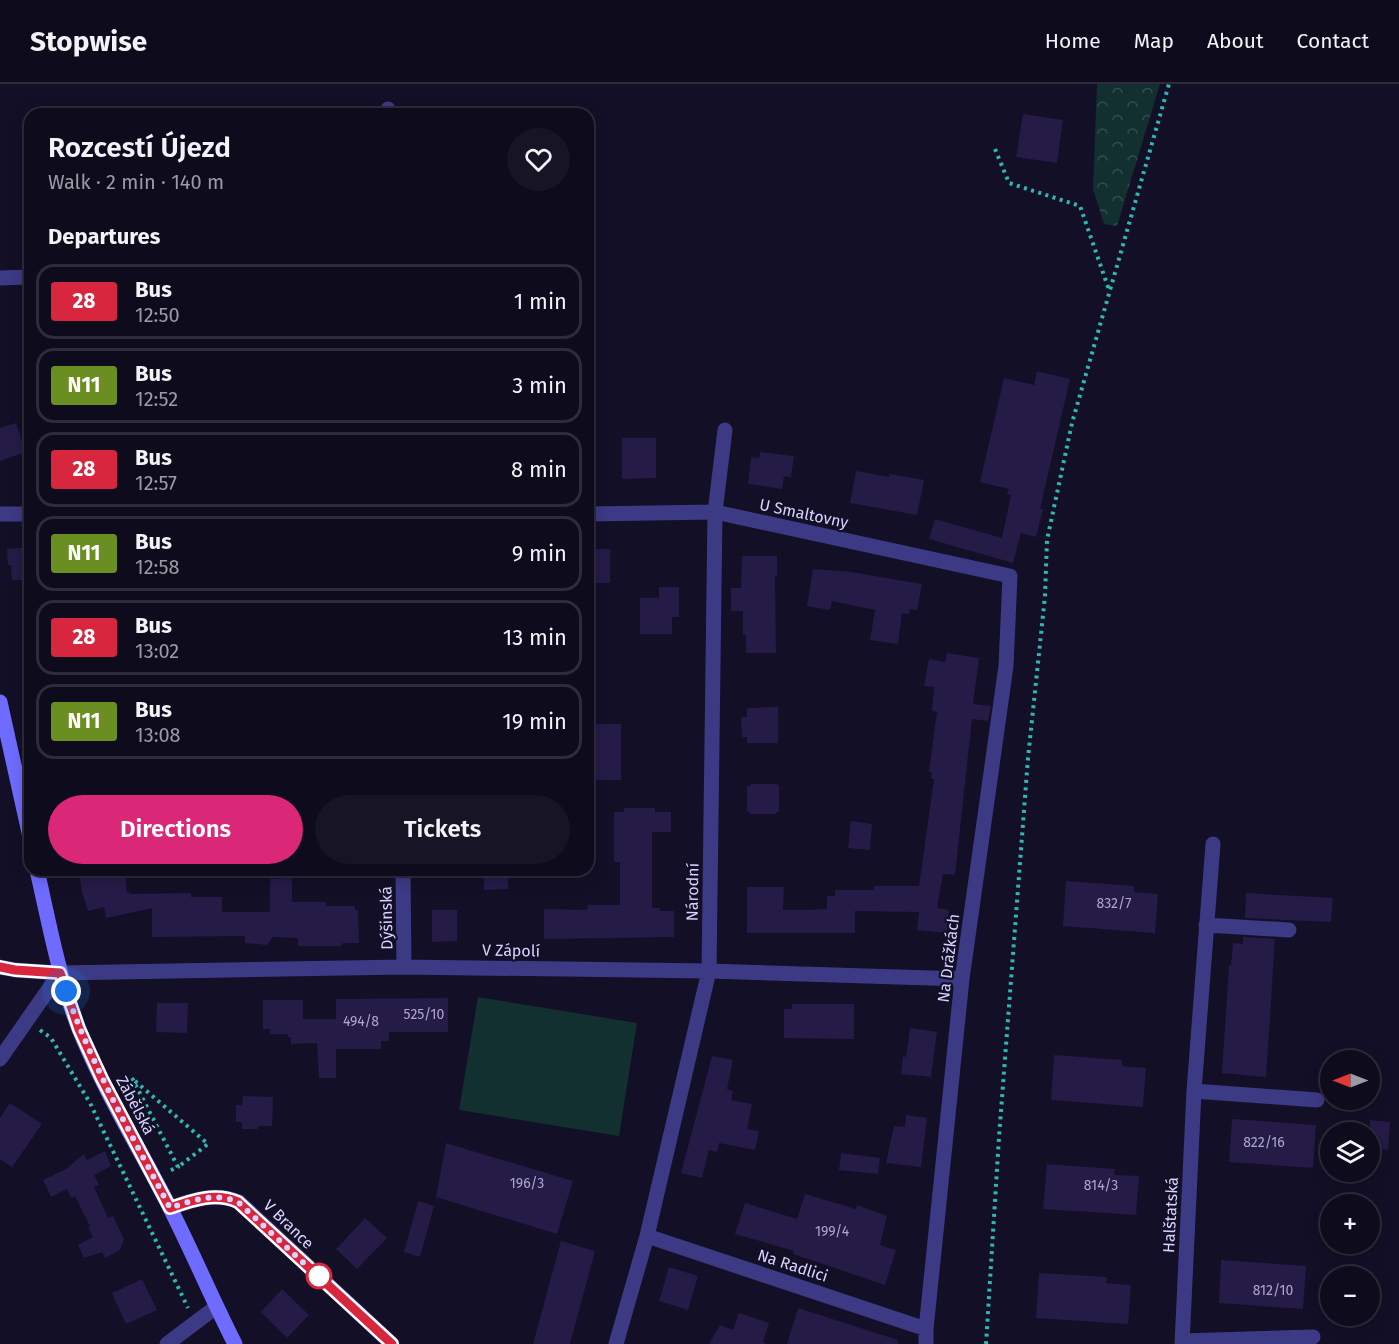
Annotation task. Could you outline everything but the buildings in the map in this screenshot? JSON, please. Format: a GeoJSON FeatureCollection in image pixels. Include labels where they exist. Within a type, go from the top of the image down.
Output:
{"type":"FeatureCollection","features":[{"type":"Feature","properties":{"kind":"main road"},"geometry":{"type":"LineString","coordinates":[[0,702],[24,810]]}},
{"type":"Feature","properties":{"kind":"main road","name":"Zábělská"},"geometry":{"type":"LineString","coordinates":[[38,876],[60,973],[79,1029],[102,1079],[170,1208],[235,1344]]}},
{"type":"Feature","properties":{"kind":"street"},"geometry":{"type":"LineString","coordinates":[[0,278],[24,277]]}},
{"type":"Feature","properties":{"kind":"street","name":"Národní"},"geometry":{"type":"LineString","coordinates":[[616,1344],[647,1236],[709,971],[715,512],[725,430]]}},
{"type":"Feature","properties":{"kind":"street","name":"U Smaltovny"},"geometry":{"type":"LineString","coordinates":[[594,514],[715,512],[1010,576]]}},
{"type":"Feature","properties":{"kind":"street"},"geometry":{"type":"LineString","coordinates":[[0,514],[24,514]]}},
{"type":"Feature","properties":{"kind":"street","name":"Na Drážkách"},"geometry":{"type":"LineString","coordinates":[[926,1336],[962,979],[1006,666],[1010,576]]}},
{"type":"Feature","properties":{"kind":"street","name":"Halštatská"},"geometry":{"type":"LineString","coordinates":[[1213,844],[1194,1091],[1182,1343],[1313,1337]]}},
{"type":"Feature","properties":{"kind":"street","name":"Dýšinská"},"geometry":{"type":"LineString","coordinates":[[403,876],[404,966]]}},
{"type":"Feature","properties":{"kind":"street"},"geometry":{"type":"LineString","coordinates":[[1206,925],[1289,930]]}},
{"type":"Feature","properties":{"kind":"street","name":"V Zápolí"},"geometry":{"type":"LineString","coordinates":[[0,967],[60,973],[404,966],[709,971],[962,979]]}},
{"type":"Feature","properties":{"kind":"street"},"geometry":{"type":"LineString","coordinates":[[0,1059],[60,973]]}},
{"type":"Feature","properties":{"kind":"street"},"geometry":{"type":"LineString","coordinates":[[1194,1091],[1317,1100]]}},
{"type":"Feature","properties":{"kind":"street","name":"V Brance"},"geometry":{"type":"LineString","coordinates":[[170,1208],[198,1198],[226,1197],[238,1202],[392,1344]]}},
{"type":"Feature","properties":{"kind":"street","name":"Na Radlici"},"geometry":{"type":"LineString","coordinates":[[647,1236],[926,1336]]}},
{"type":"Feature","properties":{"kind":"street"},"geometry":{"type":"LineString","coordinates":[[167,1344],[216,1308]]}},
{"type":"Feature","properties":{"kind":"path"},"geometry":{"type":"LineString","coordinates":[[986,1344],[1028,758],[1045,596],[1047,540],[1072,423],[1169,84]]}},
{"type":"Feature","properties":{"kind":"path"},"geometry":{"type":"LineString","coordinates":[[995,149],[1009,183],[1080,206],[1109,290]]}},
{"type":"Feature","properties":{"kind":"path"},"geometry":{"type":"LineString","coordinates":[[27,1020],[51,1038],[90,1103],[195,1323]]}},
{"type":"Feature","properties":{"kind":"path"},"geometry":{"type":"LineString","coordinates":[[132,1078],[208,1144],[178,1167]]}},
{"type":"Feature","properties":{"kind":"green space"},"geometry":{"type":"Polygon","coordinates":[[[1097,84],[1160,84],[1117,226],[1104,224],[1093,189],[1097,84]]]}},
{"type":"Feature","properties":{"kind":"green space"},"geometry":{"type":"Polygon","coordinates":[[[478,997],[637,1023],[619,1136],[459,1110],[478,997]]]}},
{"type":"Feature","properties":{"kind":"bus line","name":"28"},"geometry":{"type":"LineString","coordinates":[[0,967],[60,973],[79,1029],[102,1079],[170,1208],[198,1198],[226,1197],[238,1202],[392,1344]]}},
{"type":"Feature","properties":{"kind":"route"},"geometry":{"type":"LineString","coordinates":[[66,991],[79,1029],[102,1079],[170,1208],[198,1198],[226,1197],[238,1202],[324,1282],[319,1276]]}}]}
